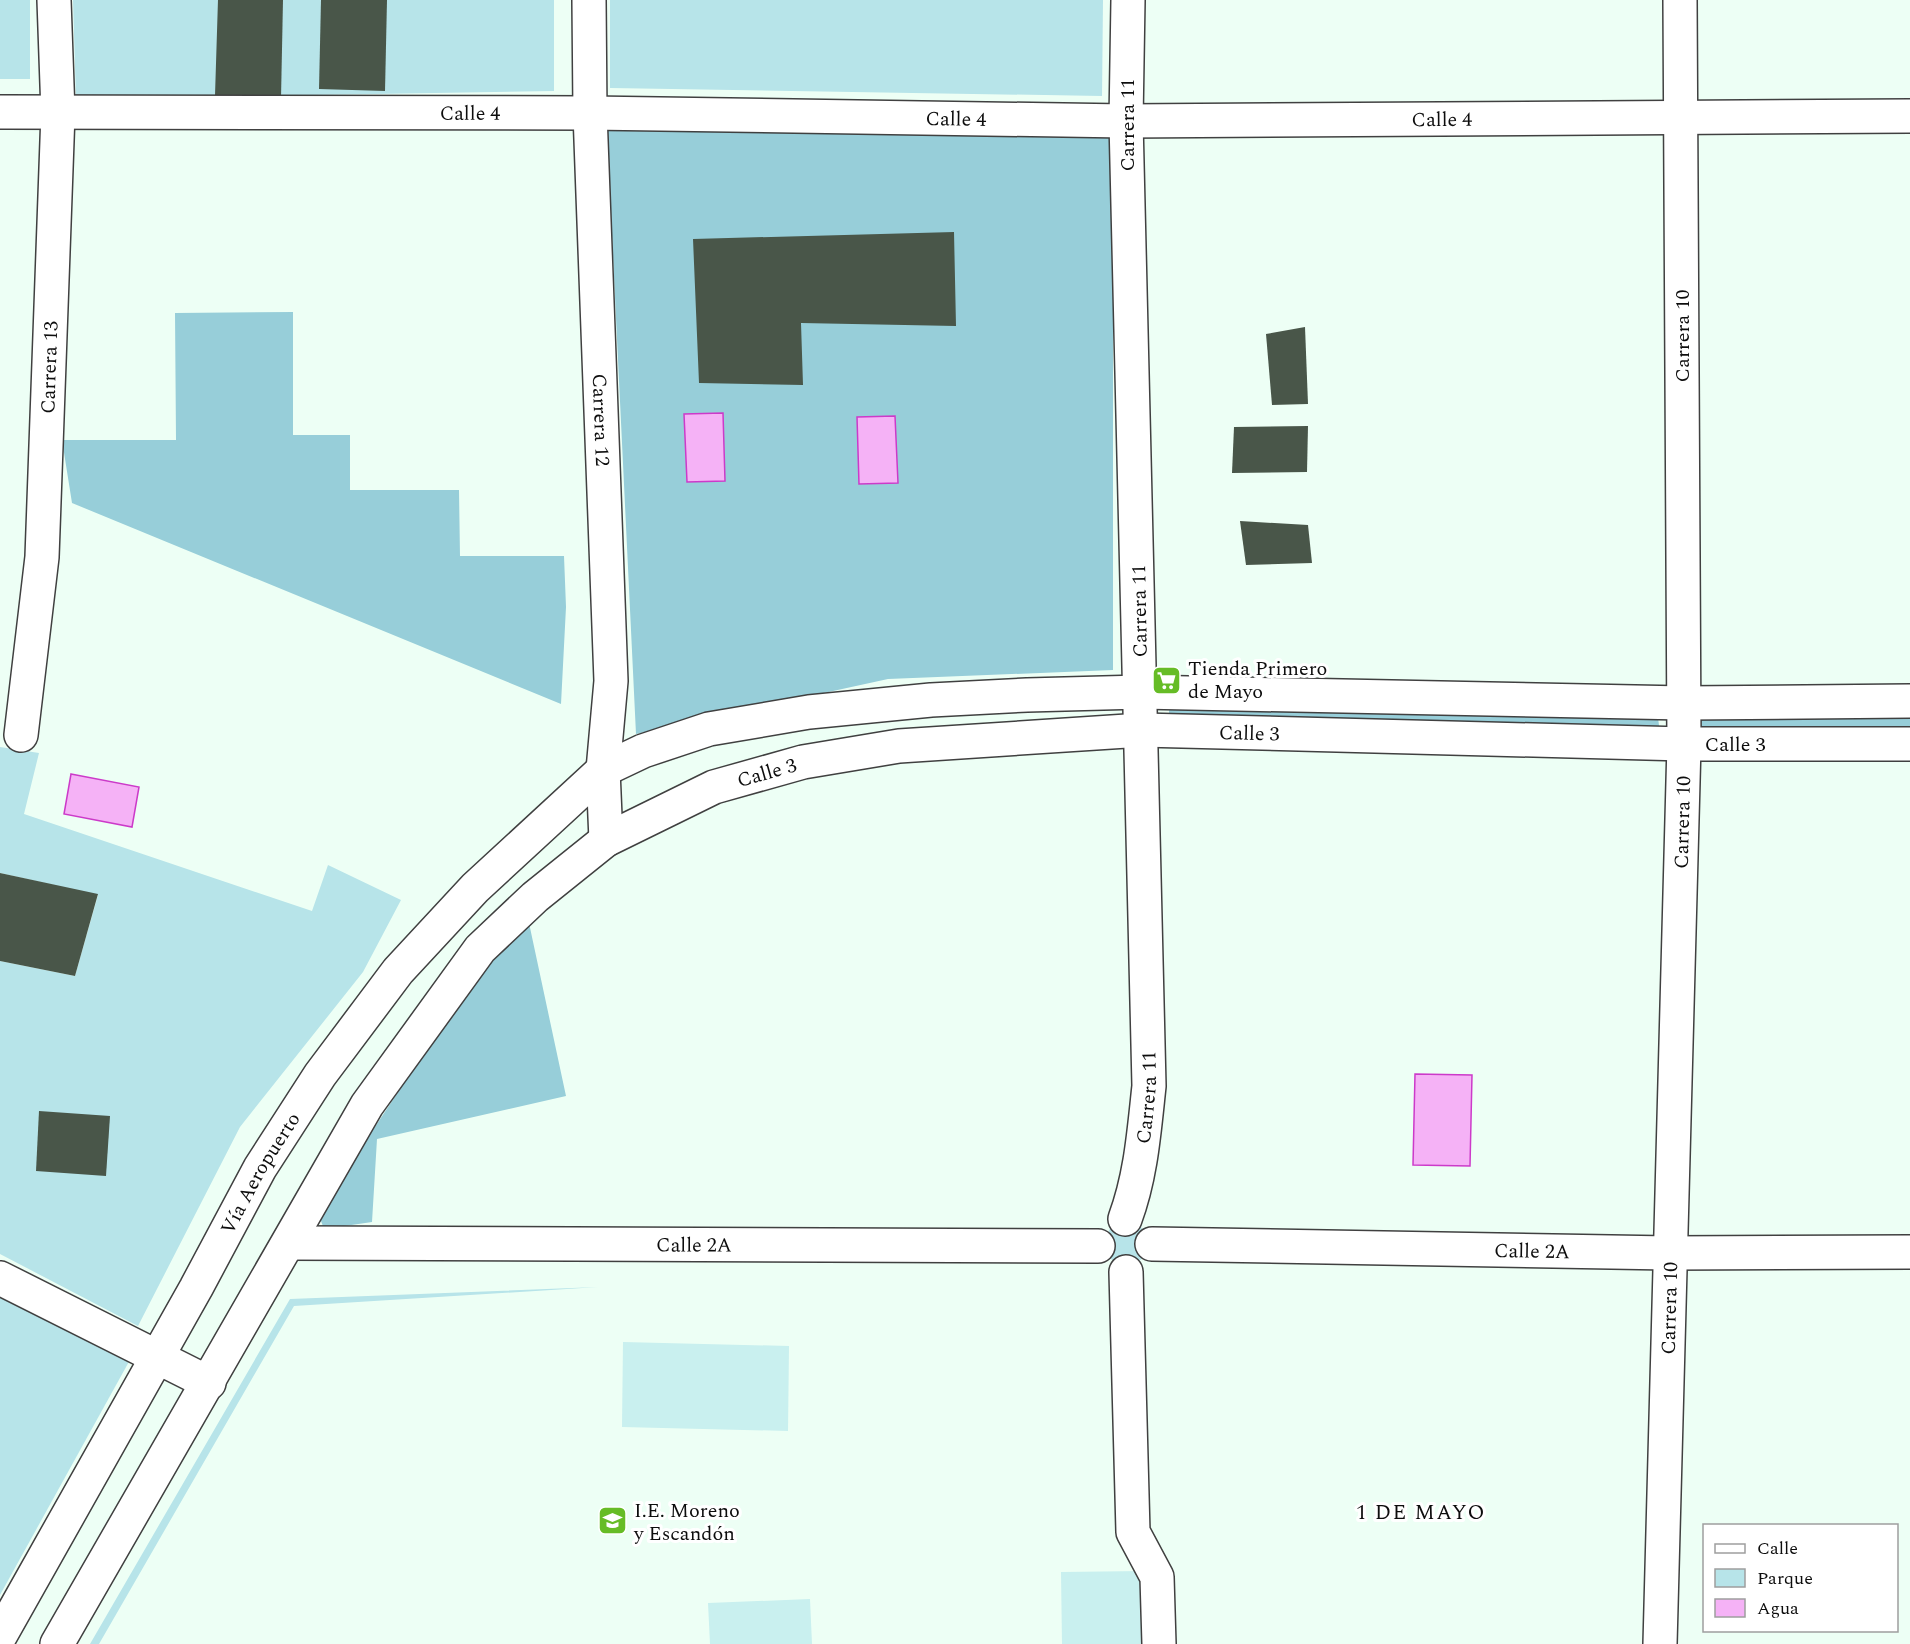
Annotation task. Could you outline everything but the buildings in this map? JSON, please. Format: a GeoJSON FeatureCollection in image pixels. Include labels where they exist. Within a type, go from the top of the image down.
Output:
{"type":"FeatureCollection","features":[{"type":"Feature","properties":{"kind":"street","name":"Carrera 13"},"geometry":{"type":"LineString","coordinates":[[21,735],[42,557],[58,113],[54,0]]}},
{"type":"Feature","properties":{"kind":"street","name":"Carrera 12"},"geometry":{"type":"LineString","coordinates":[[589,0],[590,113],[611,681],[603,770],[606,840]]}},
{"type":"Feature","properties":{"kind":"street","name":"Carrera 11"},"geometry":{"type":"LineString","coordinates":[[1125,1219],[1134,1194],[1141,1159],[1149,1086],[1126,121],[1128,0]]}},
{"type":"Feature","properties":{"kind":"street","name":"Carrera 10"},"geometry":{"type":"LineString","coordinates":[[1660,1644],[1684,744],[1680,0]]}},
{"type":"Feature","properties":{"kind":"street","name":"Calle 4"},"geometry":{"type":"LineString","coordinates":[[0,112],[590,113],[1126,121],[1681,115],[1910,116]]}},
{"type":"Feature","properties":{"kind":"street","name":"Calle 3"},"geometry":{"type":"LineString","coordinates":[[603,770],[643,751],[709,729],[809,712],[931,700],[1141,692],[1684,703],[1910,701]]}},
{"type":"Feature","properties":{"kind":"street"},"geometry":{"type":"LineString","coordinates":[[1423,698],[1426,738]]}},
{"type":"Feature","properties":{"kind":"street","name":"Calle 3"},"geometry":{"type":"LineString","coordinates":[[606,840],[714,787],[803,762],[898,746],[1142,730],[1684,744],[1910,744]]}},
{"type":"Feature","properties":{"kind":"street","name":"Vía Aeropuerto"},"geometry":{"type":"LineString","coordinates":[[0,1636],[158,1357],[260,1168],[320,1076],[398,971],[475,888],[603,770]]}},
{"type":"Feature","properties":{"kind":"street"},"geometry":{"type":"LineString","coordinates":[[57,1644],[368,1105],[480,949],[535,897],[606,840]]}},
{"type":"Feature","properties":{"kind":"street"},"geometry":{"type":"LineString","coordinates":[[1125,1219],[1137,1222],[1148,1231],[1152,1244],[1149,1258],[1139,1268],[1126,1272],[1112,1269],[1102,1259],[1098,1246],[1101,1233],[1111,1223],[1125,1219]]}},
{"type":"Feature","properties":{"kind":"street","name":"Calle 2A"},"geometry":{"type":"LineString","coordinates":[[289,1243],[1098,1246]]}},
{"type":"Feature","properties":{"kind":"street","name":"Calle 2A"},"geometry":{"type":"LineString","coordinates":[[1152,1244],[1669,1253],[1910,1252]]}},
{"type":"Feature","properties":{"kind":"street"},"geometry":{"type":"LineString","coordinates":[[1126,1272],[1133,1532],[1157,1577],[1159,1644]]}},
{"type":"Feature","properties":{"kind":"street"},"geometry":{"type":"LineString","coordinates":[[0,1278],[209,1383]]}},
{"type":"Feature","properties":{"kind":"green space"},"geometry":{"type":"Polygon","coordinates":[[[0,0],[30,0],[30,79],[0,79],[0,0]]]}},
{"type":"Feature","properties":{"kind":"green space"},"geometry":{"type":"Polygon","coordinates":[[[73,0],[554,0],[554,91],[76,99],[73,0]]]}},
{"type":"Feature","properties":{"kind":"green space"},"geometry":{"type":"Polygon","coordinates":[[[610,0],[1103,0],[1102,96],[610,88],[610,0]]]}},
{"type":"Feature","properties":{"kind":"green space"},"geometry":{"type":"Polygon","coordinates":[[[0,747],[39,753],[24,814],[312,911],[328,865],[401,900],[363,972],[240,1127],[138,1326],[0,1254],[0,961],[75,976],[98,895],[0,873],[0,747]]]}},
{"type":"Feature","properties":{"kind":"green space"},"geometry":{"type":"Polygon","coordinates":[[[1139,1225],[1144,1231],[1146,1242],[1145,1252],[1141,1259],[1127,1265],[1112,1260],[1106,1244],[1111,1227],[1139,1225]]]}},
{"type":"Feature","properties":{"kind":"green space"},"geometry":{"type":"Polygon","coordinates":[[[0,1287],[131,1358],[0,1595],[0,1287]]]}},
{"type":"Feature","properties":{"kind":"green space"},"geometry":{"type":"Polygon","coordinates":[[[598,1287],[294,1306],[99,1644],[90,1644],[290,1299],[598,1287]]]}},
{"type":"Feature","properties":{"kind":"shaded area"},"geometry":{"type":"Polygon","coordinates":[[[607,131],[1113,133],[1113,670],[888,679],[636,734],[607,131]]]}},
{"type":"Feature","properties":{"kind":"shaded area"},"geometry":{"type":"Polygon","coordinates":[[[293,312],[293,435],[350,435],[350,490],[459,490],[460,556],[564,556],[566,607],[561,704],[72,503],[62,440],[176,440],[175,313],[293,312]]]}},
{"type":"Feature","properties":{"kind":"shaded area"},"geometry":{"type":"Polygon","coordinates":[[[1169,702],[1657,710],[1660,733],[1169,722],[1169,702]]]}},
{"type":"Feature","properties":{"kind":"shaded area"},"geometry":{"type":"Polygon","coordinates":[[[1700,710],[1910,710],[1910,734],[1701,735],[1700,710]]]}},
{"type":"Feature","properties":{"kind":"shaded area"},"geometry":{"type":"Polygon","coordinates":[[[529,923],[566,1096],[377,1139],[372,1222],[324,1229],[318,1213],[488,956],[529,923]]]}},
{"type":"Feature","properties":{"kind":"shaded area"},"geometry":{"type":"Polygon","coordinates":[[[623,1342],[789,1346],[788,1431],[622,1427],[623,1342]]]}},
{"type":"Feature","properties":{"kind":"shaded area"},"geometry":{"type":"Polygon","coordinates":[[[1144,1571],[1145,1644],[1062,1644],[1061,1572],[1144,1571]]]}},
{"type":"Feature","properties":{"kind":"shaded area"},"geometry":{"type":"Polygon","coordinates":[[[810,1599],[812,1644],[710,1644],[708,1603],[810,1599]]]}},
{"type":"Feature","properties":{"kind":"water"},"geometry":{"type":"Polygon","coordinates":[[[723,413],[725,481],[687,482],[684,414],[723,413]]]}},
{"type":"Feature","properties":{"kind":"water"},"geometry":{"type":"Polygon","coordinates":[[[895,416],[898,483],[859,484],[857,417],[895,416]]]}},
{"type":"Feature","properties":{"kind":"water"},"geometry":{"type":"Polygon","coordinates":[[[71,774],[139,787],[132,827],[64,814],[71,774]]]}},
{"type":"Feature","properties":{"kind":"water"},"geometry":{"type":"Polygon","coordinates":[[[1415,1074],[1472,1075],[1470,1166],[1413,1165],[1415,1074]]]}},
{"type":"Feature","properties":{"kind":"place","name":"Tienda Primero de Mayo"},"geometry":{"type":"Point","coordinates":[1167,680]}},
{"type":"Feature","properties":{"kind":"place","name":"I.E. Moreno y Escandón"},"geometry":{"type":"Point","coordinates":[613,1521]}},
{"type":"Feature","properties":{"kind":"district","name":"1 DE MAYO"},"geometry":{"type":"Point","coordinates":[1421,1512]}}]}
